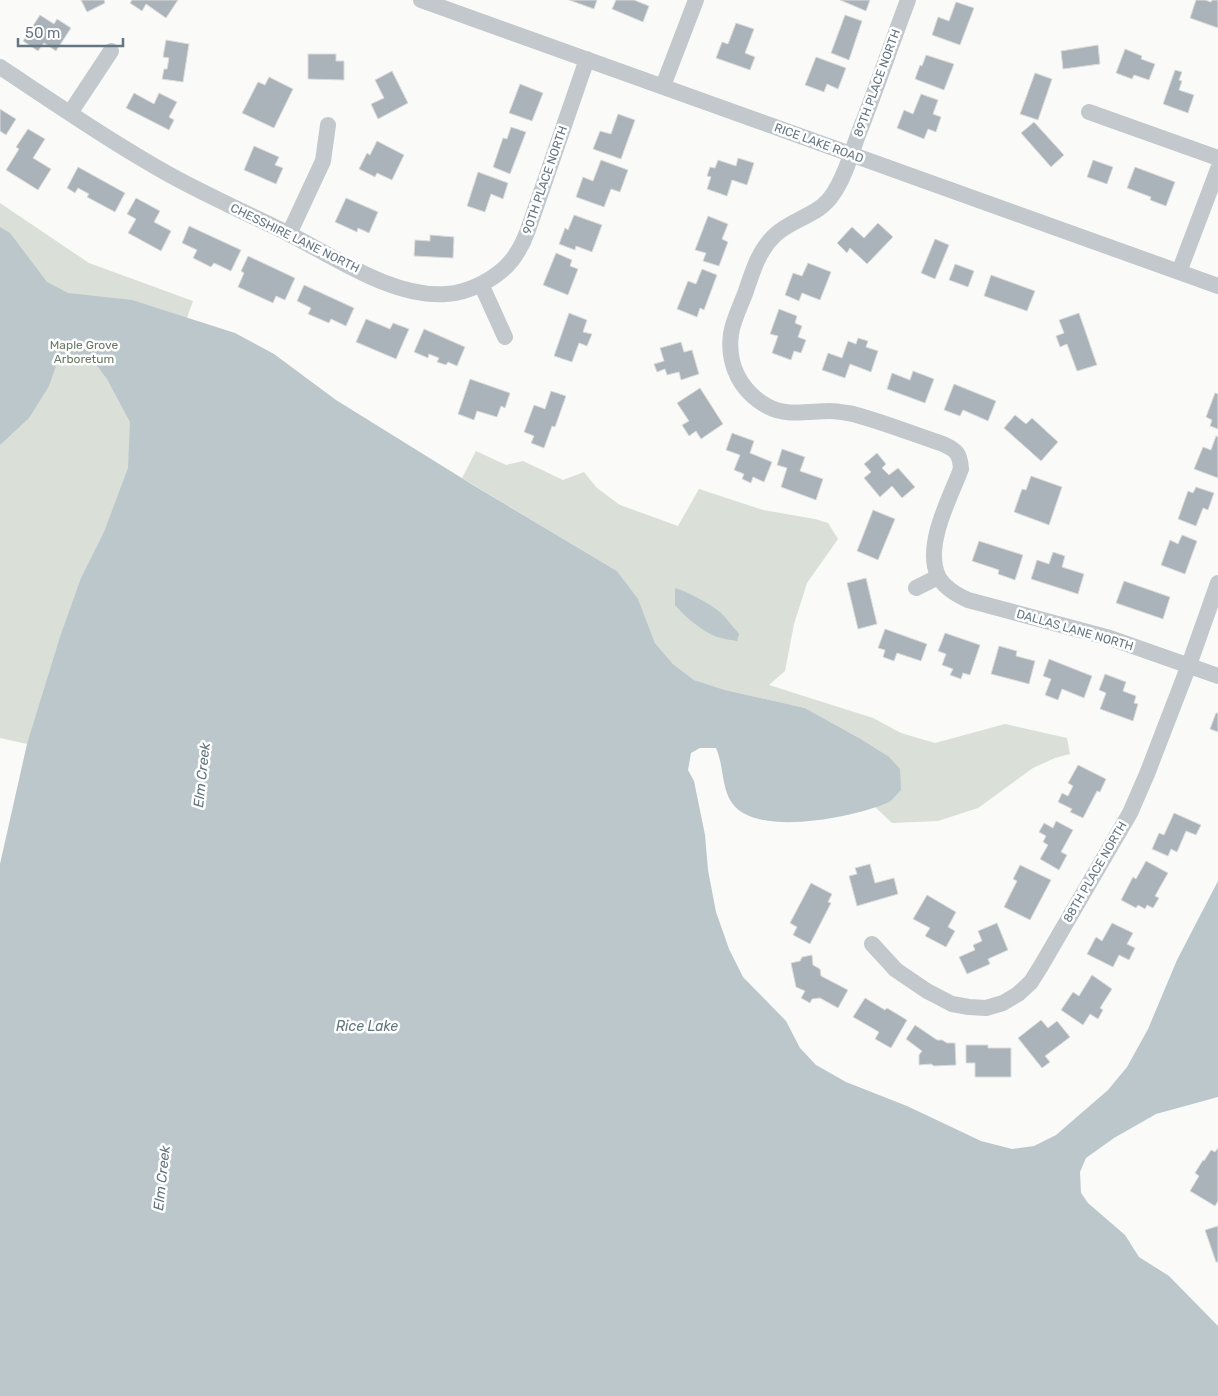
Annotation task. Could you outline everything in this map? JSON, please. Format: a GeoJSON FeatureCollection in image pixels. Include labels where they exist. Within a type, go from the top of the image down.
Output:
{"type":"FeatureCollection","features":[{"type":"Feature","properties":{"kind":"street","name":"RICE LAKE ROAD"},"geometry":{"type":"LineString","coordinates":[[421,0],[1218,286]]}},
{"type":"Feature","properties":{"kind":"street"},"geometry":{"type":"LineString","coordinates":[[664,86],[696,0]]}},
{"type":"Feature","properties":{"kind":"street","name":"89TH PLACE NORTH"},"geometry":{"type":"LineString","coordinates":[[908,0],[841,180],[833,195],[822,208],[792,223],[776,234],[763,248],[732,332],[730,348],[731,362],[738,378],[746,390],[769,408],[784,412],[831,411],[852,414],[943,444],[954,450],[960,459],[961,469],[937,530],[934,549],[938,577]]}},
{"type":"Feature","properties":{"kind":"street"},"geometry":{"type":"LineString","coordinates":[[70,113],[111,51]]}},
{"type":"Feature","properties":{"kind":"street","name":"90TH PLACE NORTH"},"geometry":{"type":"LineString","coordinates":[[481,284],[497,275],[522,246],[587,59]]}},
{"type":"Feature","properties":{"kind":"street","name":"CHESSHIRE LANE NORTH"},"geometry":{"type":"LineString","coordinates":[[0,67],[101,134],[169,174],[213,198],[398,288],[424,293],[447,294],[481,284]]}},
{"type":"Feature","properties":{"kind":"street"},"geometry":{"type":"LineString","coordinates":[[1089,112],[1218,158]]}},
{"type":"Feature","properties":{"kind":"street"},"geometry":{"type":"LineString","coordinates":[[289,234],[323,161],[328,125]]}},
{"type":"Feature","properties":{"kind":"street"},"geometry":{"type":"LineString","coordinates":[[1179,272],[1218,169]]}},
{"type":"Feature","properties":{"kind":"street"},"geometry":{"type":"LineString","coordinates":[[481,284],[505,337]]}},
{"type":"Feature","properties":{"kind":"street"},"geometry":{"type":"LineString","coordinates":[[916,588],[938,577]]}},
{"type":"Feature","properties":{"kind":"street","name":"DALLAS LANE NORTH"},"geometry":{"type":"LineString","coordinates":[[938,577],[954,593],[968,600],[1110,638],[1218,676]]}},
{"type":"Feature","properties":{"kind":"street","name":"88TH PLACE NORTH"},"geometry":{"type":"LineString","coordinates":[[872,944],[896,970],[952,1004],[986,1008],[1003,1003],[1018,994],[1030,982],[1130,813],[1148,774],[1218,583]]}},
{"type":"Feature","properties":{"kind":"green space","name":"Maple Grove Arboretum"},"geometry":{"type":"Polygon","coordinates":[[[0,203],[89,263],[193,301],[97,572],[27,744],[0,738],[0,203]]]}},
{"type":"Feature","properties":{"kind":"green space"},"geometry":{"type":"Polygon","coordinates":[[[476,451],[506,465],[523,461],[563,480],[584,472],[597,488],[620,505],[678,526],[699,489],[763,510],[828,523],[838,539],[807,583],[794,624],[785,671],[769,685],[873,718],[901,733],[935,743],[1005,724],[1067,738],[1070,754],[1055,758],[1033,768],[978,808],[938,821],[892,823],[875,807],[888,802],[859,738],[805,708],[725,690],[694,680],[673,664],[655,643],[638,600],[617,571],[462,478],[476,451]]]}},
{"type":"Feature","properties":{"kind":"water","name":"Rice Lake"},"geometry":{"type":"Polygon","coordinates":[[[0,227],[10,233],[47,282],[68,293],[132,300],[235,333],[274,354],[336,400],[617,571],[638,599],[655,643],[673,664],[694,680],[725,690],[805,708],[889,757],[900,769],[901,790],[891,801],[852,814],[806,821],[783,822],[762,820],[744,814],[728,797],[716,748],[700,748],[691,753],[688,770],[694,781],[705,835],[708,870],[716,912],[729,949],[743,977],[786,1021],[800,1048],[816,1065],[846,1082],[907,1106],[981,1141],[1012,1149],[1034,1146],[1056,1135],[1108,1090],[1127,1067],[1148,1029],[1177,960],[1218,881],[1218,1097],[1156,1114],[1114,1138],[1086,1158],[1080,1172],[1081,1193],[1088,1203],[1125,1235],[1139,1257],[1169,1276],[1218,1326],[1218,1396],[0,1396],[0,864],[27,744],[60,637],[81,578],[104,532],[128,468],[130,422],[107,379],[98,367],[89,358],[71,354],[58,360],[49,386],[29,418],[0,445],[0,227]]]}},
{"type":"Feature","properties":{"kind":"water"},"geometry":{"type":"Polygon","coordinates":[[[675,588],[699,599],[721,613],[739,634],[737,641],[717,637],[689,619],[675,605],[675,588]]]}},
{"type":"Feature","properties":{"kind":"building"},"geometry":{"type":"Polygon","coordinates":[[[81,0],[104,0],[105,3],[87,12],[81,0]]]}},
{"type":"Feature","properties":{"kind":"building"},"geometry":{"type":"Polygon","coordinates":[[[132,0],[178,0],[166,18],[146,4],[142,11],[130,3],[132,0]]]}},
{"type":"Feature","properties":{"kind":"building"},"geometry":{"type":"Polygon","coordinates":[[[569,0],[597,0],[594,9],[569,0]]]}},
{"type":"Feature","properties":{"kind":"building"},"geometry":{"type":"Polygon","coordinates":[[[616,0],[634,0],[649,6],[643,22],[612,9],[616,0]]]}},
{"type":"Feature","properties":{"kind":"building"},"geometry":{"type":"Polygon","coordinates":[[[840,0],[870,0],[866,11],[840,0]]]}},
{"type":"Feature","properties":{"kind":"building"},"geometry":{"type":"Polygon","coordinates":[[[1196,0],[1211,2],[1212,0],[1218,0],[1218,28],[1190,18],[1196,0]]]}},
{"type":"Feature","properties":{"kind":"building"},"geometry":{"type":"Polygon","coordinates":[[[956,2],[974,8],[960,45],[932,35],[938,17],[949,21],[956,2]]]}},
{"type":"Feature","properties":{"kind":"building"},"geometry":{"type":"Polygon","coordinates":[[[40,15],[54,24],[57,19],[71,28],[56,51],[44,43],[38,51],[23,41],[40,15]]]}},
{"type":"Feature","properties":{"kind":"building"},"geometry":{"type":"Polygon","coordinates":[[[845,15],[862,21],[849,60],[831,53],[845,15]]]}},
{"type":"Feature","properties":{"kind":"building"},"geometry":{"type":"Polygon","coordinates":[[[736,23],[754,29],[745,53],[755,57],[750,70],[716,58],[722,42],[728,44],[736,23]]]}},
{"type":"Feature","properties":{"kind":"building"},"geometry":{"type":"Polygon","coordinates":[[[166,40],[189,44],[183,82],[162,79],[164,69],[167,69],[169,58],[163,57],[166,40]]]}},
{"type":"Feature","properties":{"kind":"building"},"geometry":{"type":"Polygon","coordinates":[[[1098,45],[1100,64],[1063,69],[1061,51],[1098,45]]]}},
{"type":"Feature","properties":{"kind":"building"},"geometry":{"type":"Polygon","coordinates":[[[1125,49],[1142,56],[1141,59],[1155,64],[1149,80],[1134,75],[1132,79],[1116,73],[1125,49]]]}},
{"type":"Feature","properties":{"kind":"building"},"geometry":{"type":"Polygon","coordinates":[[[308,54],[336,54],[336,61],[344,61],[344,80],[308,79],[308,54]]]}},
{"type":"Feature","properties":{"kind":"building"},"geometry":{"type":"Polygon","coordinates":[[[926,55],[954,64],[944,90],[915,79],[926,55]]]}},
{"type":"Feature","properties":{"kind":"building"},"geometry":{"type":"Polygon","coordinates":[[[816,57],[846,68],[838,89],[827,84],[824,92],[805,85],[816,57]]]}},
{"type":"Feature","properties":{"kind":"building"},"geometry":{"type":"Polygon","coordinates":[[[1175,70],[1182,72],[1179,80],[1182,81],[1179,90],[1194,95],[1188,113],[1163,104],[1175,70]]]}},
{"type":"Feature","properties":{"kind":"building"},"geometry":{"type":"Polygon","coordinates":[[[392,71],[408,103],[378,119],[371,104],[384,98],[375,80],[392,71]]]}},
{"type":"Feature","properties":{"kind":"building"},"geometry":{"type":"Polygon","coordinates":[[[1035,73],[1052,79],[1038,120],[1020,114],[1035,73]]]}},
{"type":"Feature","properties":{"kind":"building"},"geometry":{"type":"Polygon","coordinates":[[[269,77],[293,89],[274,128],[242,113],[258,82],[265,85],[269,77]]]}},
{"type":"Feature","properties":{"kind":"building"},"geometry":{"type":"Polygon","coordinates":[[[520,84],[543,93],[532,121],[509,113],[520,84]]]}},
{"type":"Feature","properties":{"kind":"building"},"geometry":{"type":"Polygon","coordinates":[[[134,93],[154,104],[159,93],[177,102],[169,117],[174,120],[169,130],[126,108],[134,93]]]}},
{"type":"Feature","properties":{"kind":"building"},"geometry":{"type":"Polygon","coordinates":[[[921,94],[938,100],[933,114],[941,117],[936,132],[928,129],[924,139],[897,128],[904,110],[913,114],[921,94]]]}},
{"type":"Feature","properties":{"kind":"building"},"geometry":{"type":"Polygon","coordinates":[[[0,109],[16,119],[6,135],[0,131],[0,109]]]}},
{"type":"Feature","properties":{"kind":"building"},"geometry":{"type":"Polygon","coordinates":[[[618,114],[635,120],[621,159],[593,149],[600,131],[611,134],[618,114]]]}},
{"type":"Feature","properties":{"kind":"building"},"geometry":{"type":"Polygon","coordinates":[[[1034,122],[1064,155],[1051,167],[1021,133],[1034,122]]]}},
{"type":"Feature","properties":{"kind":"building"},"geometry":{"type":"Polygon","coordinates":[[[511,127],[526,132],[510,174],[493,167],[503,138],[507,139],[511,127]]]}},
{"type":"Feature","properties":{"kind":"building"},"geometry":{"type":"Polygon","coordinates":[[[28,129],[45,139],[33,158],[51,169],[38,190],[6,170],[19,149],[16,147],[28,129]]]}},
{"type":"Feature","properties":{"kind":"building"},"geometry":{"type":"Polygon","coordinates":[[[377,141],[404,155],[392,180],[377,173],[375,177],[359,169],[367,153],[370,155],[377,141]]]}},
{"type":"Feature","properties":{"kind":"building"},"geometry":{"type":"Polygon","coordinates":[[[254,146],[279,157],[275,165],[283,168],[276,184],[244,170],[254,146]]]}},
{"type":"Feature","properties":{"kind":"building"},"geometry":{"type":"Polygon","coordinates":[[[738,158],[754,163],[747,185],[732,180],[727,196],[707,189],[711,177],[707,176],[710,167],[715,168],[718,160],[736,166],[738,158]]]}},
{"type":"Feature","properties":{"kind":"building"},"geometry":{"type":"Polygon","coordinates":[[[601,160],[628,170],[620,192],[611,189],[604,207],[576,197],[583,177],[593,181],[601,160]]]}},
{"type":"Feature","properties":{"kind":"building"},"geometry":{"type":"Polygon","coordinates":[[[1093,160],[1113,167],[1107,184],[1087,177],[1093,160]]]}},
{"type":"Feature","properties":{"kind":"building"},"geometry":{"type":"Polygon","coordinates":[[[78,167],[125,193],[115,212],[87,197],[89,194],[78,188],[75,193],[67,188],[78,167]]]}},
{"type":"Feature","properties":{"kind":"building"},"geometry":{"type":"Polygon","coordinates":[[[1135,167],[1175,182],[1166,206],[1150,200],[1151,197],[1127,188],[1135,167]]]}},
{"type":"Feature","properties":{"kind":"building"},"geometry":{"type":"Polygon","coordinates":[[[478,172],[508,183],[503,199],[491,194],[485,212],[467,206],[478,172]]]}},
{"type":"Feature","properties":{"kind":"building"},"geometry":{"type":"Polygon","coordinates":[[[136,198],[160,211],[154,222],[171,231],[161,251],[128,233],[136,219],[127,214],[136,198]]]}},
{"type":"Feature","properties":{"kind":"building"},"geometry":{"type":"Polygon","coordinates":[[[346,198],[378,212],[369,233],[358,228],[357,232],[335,222],[346,198]]]}},
{"type":"Feature","properties":{"kind":"building"},"geometry":{"type":"Polygon","coordinates":[[[574,215],[602,225],[592,252],[576,246],[575,250],[559,244],[565,228],[568,230],[574,215]]]}},
{"type":"Feature","properties":{"kind":"building"},"geometry":{"type":"Polygon","coordinates":[[[708,216],[728,224],[722,239],[728,242],[719,266],[703,261],[706,253],[695,250],[708,216]]]}},
{"type":"Feature","properties":{"kind":"building"},"geometry":{"type":"Polygon","coordinates":[[[878,223],[893,237],[867,264],[850,248],[847,253],[837,243],[852,227],[864,238],[878,223]]]}},
{"type":"Feature","properties":{"kind":"building"},"geometry":{"type":"Polygon","coordinates":[[[189,226],[241,250],[231,271],[214,263],[211,267],[193,258],[197,250],[182,243],[189,226]]]}},
{"type":"Feature","properties":{"kind":"building"},"geometry":{"type":"Polygon","coordinates":[[[430,235],[454,237],[453,258],[414,256],[415,240],[430,241],[430,235]]]}},
{"type":"Feature","properties":{"kind":"building"},"geometry":{"type":"Polygon","coordinates":[[[935,239],[949,245],[935,279],[921,273],[935,239]]]}},
{"type":"Feature","properties":{"kind":"building"},"geometry":{"type":"Polygon","coordinates":[[[556,253],[572,260],[570,266],[578,269],[568,295],[543,285],[556,253]]]}},
{"type":"Feature","properties":{"kind":"building"},"geometry":{"type":"Polygon","coordinates":[[[248,256],[295,278],[285,300],[276,296],[273,303],[238,287],[244,273],[241,271],[248,256]]]}},
{"type":"Feature","properties":{"kind":"building"},"geometry":{"type":"Polygon","coordinates":[[[808,263],[831,272],[820,300],[802,293],[799,301],[785,295],[793,273],[802,276],[808,263]]]}},
{"type":"Feature","properties":{"kind":"building"},"geometry":{"type":"Polygon","coordinates":[[[955,264],[974,271],[968,287],[949,280],[955,264]]]}},
{"type":"Feature","properties":{"kind":"building"},"geometry":{"type":"Polygon","coordinates":[[[702,269],[717,275],[704,310],[700,308],[697,317],[677,309],[688,281],[696,284],[702,269]]]}},
{"type":"Feature","properties":{"kind":"building"},"geometry":{"type":"Polygon","coordinates":[[[991,275],[1035,291],[1027,311],[984,296],[991,275]]]}},
{"type":"Feature","properties":{"kind":"building"},"geometry":{"type":"Polygon","coordinates":[[[304,285],[354,308],[346,326],[331,319],[329,323],[308,314],[311,308],[297,301],[304,285]]]}},
{"type":"Feature","properties":{"kind":"building"},"geometry":{"type":"Polygon","coordinates":[[[779,309],[797,316],[795,323],[802,326],[798,337],[806,340],[801,353],[794,351],[791,360],[772,353],[778,336],[770,334],[779,309]]]}},
{"type":"Feature","properties":{"kind":"building"},"geometry":{"type":"Polygon","coordinates":[[[569,313],[587,320],[583,332],[592,334],[587,346],[579,343],[572,362],[554,356],[569,313]]]}},
{"type":"Feature","properties":{"kind":"building"},"geometry":{"type":"Polygon","coordinates":[[[1079,313],[1097,365],[1077,371],[1067,344],[1060,347],[1056,336],[1064,333],[1059,320],[1079,313]]]}},
{"type":"Feature","properties":{"kind":"building"},"geometry":{"type":"Polygon","coordinates":[[[366,319],[390,329],[393,323],[409,329],[396,359],[356,342],[366,319]]]}},
{"type":"Feature","properties":{"kind":"building"},"geometry":{"type":"Polygon","coordinates":[[[424,329],[465,347],[457,366],[448,362],[446,365],[437,362],[439,358],[429,354],[428,358],[414,352],[424,329]]]}},
{"type":"Feature","properties":{"kind":"building"},"geometry":{"type":"Polygon","coordinates":[[[858,338],[868,341],[866,347],[878,351],[871,372],[850,364],[845,378],[822,370],[828,353],[842,358],[848,341],[856,344],[858,338]]]}},
{"type":"Feature","properties":{"kind":"building"},"geometry":{"type":"Polygon","coordinates":[[[681,342],[684,352],[692,350],[699,374],[681,380],[679,372],[667,375],[665,369],[657,372],[654,364],[664,361],[660,348],[681,342]]]}},
{"type":"Feature","properties":{"kind":"building"},"geometry":{"type":"Polygon","coordinates":[[[913,371],[934,379],[925,403],[887,389],[892,373],[910,380],[913,371]]]}},
{"type":"Feature","properties":{"kind":"building"},"geometry":{"type":"Polygon","coordinates":[[[470,379],[510,393],[505,408],[501,406],[497,417],[477,411],[474,420],[458,414],[470,379]]]}},
{"type":"Feature","properties":{"kind":"building"},"geometry":{"type":"Polygon","coordinates":[[[954,384],[996,401],[988,421],[963,410],[960,416],[944,410],[954,384]]]}},
{"type":"Feature","properties":{"kind":"building"},"geometry":{"type":"Polygon","coordinates":[[[700,388],[723,424],[701,439],[696,431],[689,436],[682,425],[689,421],[677,403],[700,388]]]}},
{"type":"Feature","properties":{"kind":"building"},"geometry":{"type":"Polygon","coordinates":[[[551,391],[566,396],[555,427],[552,426],[544,448],[531,443],[534,436],[524,432],[534,405],[545,409],[551,391]]]}},
{"type":"Feature","properties":{"kind":"building"},"geometry":{"type":"Polygon","coordinates":[[[1215,393],[1218,394],[1218,429],[1210,426],[1212,420],[1206,417],[1215,393]]]}},
{"type":"Feature","properties":{"kind":"building"},"geometry":{"type":"Polygon","coordinates":[[[1015,415],[1026,424],[1032,418],[1058,442],[1041,461],[1004,428],[1015,415]]]}},
{"type":"Feature","properties":{"kind":"building"},"geometry":{"type":"Polygon","coordinates":[[[732,433],[754,441],[750,453],[772,462],[764,482],[753,477],[751,483],[742,479],[744,474],[734,470],[740,455],[726,450],[732,433]]]}},
{"type":"Feature","properties":{"kind":"building"},"geometry":{"type":"Polygon","coordinates":[[[1216,436],[1218,437],[1218,478],[1194,469],[1203,447],[1211,450],[1216,436]]]}},
{"type":"Feature","properties":{"kind":"building"},"geometry":{"type":"Polygon","coordinates":[[[782,449],[805,457],[800,471],[823,479],[816,500],[781,487],[787,468],[777,465],[782,449]]]}},
{"type":"Feature","properties":{"kind":"building"},"geometry":{"type":"Polygon","coordinates":[[[877,453],[886,464],[882,468],[889,475],[898,468],[915,487],[902,498],[892,486],[880,497],[864,478],[871,472],[864,464],[877,453]]]}},
{"type":"Feature","properties":{"kind":"building"},"geometry":{"type":"Polygon","coordinates":[[[1031,476],[1062,487],[1049,525],[1014,512],[1022,489],[1026,490],[1031,476]]]}},
{"type":"Feature","properties":{"kind":"building"},"geometry":{"type":"Polygon","coordinates":[[[1196,487],[1214,493],[1208,510],[1203,508],[1196,526],[1178,519],[1188,491],[1193,493],[1196,487]]]}},
{"type":"Feature","properties":{"kind":"building"},"geometry":{"type":"Polygon","coordinates":[[[873,510],[895,519],[878,560],[857,551],[873,510]]]}},
{"type":"Feature","properties":{"kind":"building"},"geometry":{"type":"Polygon","coordinates":[[[1182,535],[1197,541],[1185,574],[1161,565],[1170,540],[1178,544],[1182,535]]]}},
{"type":"Feature","properties":{"kind":"building"},"geometry":{"type":"Polygon","coordinates":[[[979,541],[1023,555],[1015,580],[998,574],[999,570],[972,561],[979,541]]]}},
{"type":"Feature","properties":{"kind":"building"},"geometry":{"type":"Polygon","coordinates":[[[1053,552],[1065,556],[1062,567],[1084,574],[1078,594],[1031,579],[1037,560],[1049,564],[1053,552]]]}},
{"type":"Feature","properties":{"kind":"building"},"geometry":{"type":"Polygon","coordinates":[[[866,578],[877,624],[858,629],[847,583],[866,578]]]}},
{"type":"Feature","properties":{"kind":"building"},"geometry":{"type":"Polygon","coordinates":[[[1124,581],[1170,597],[1163,619],[1116,603],[1124,581]]]}},
{"type":"Feature","properties":{"kind":"building"},"geometry":{"type":"Polygon","coordinates":[[[885,629],[927,644],[921,661],[897,653],[894,661],[883,657],[885,650],[878,648],[885,629]]]}},
{"type":"Feature","properties":{"kind":"building"},"geometry":{"type":"Polygon","coordinates":[[[945,633],[980,645],[970,675],[963,673],[961,679],[950,675],[953,669],[942,665],[946,654],[938,651],[945,633]]]}},
{"type":"Feature","properties":{"kind":"building"},"geometry":{"type":"Polygon","coordinates":[[[999,646],[1017,651],[1016,656],[1035,661],[1029,684],[991,674],[999,646]]]}},
{"type":"Feature","properties":{"kind":"building"},"geometry":{"type":"Polygon","coordinates":[[[1049,659],[1092,676],[1084,698],[1062,689],[1058,700],[1045,695],[1051,679],[1043,676],[1049,659]]]}},
{"type":"Feature","properties":{"kind":"building"},"geometry":{"type":"Polygon","coordinates":[[[1105,674],[1126,682],[1123,691],[1136,696],[1134,703],[1138,704],[1133,721],[1100,709],[1106,693],[1099,690],[1105,674]]]}},
{"type":"Feature","properties":{"kind":"building"},"geometry":{"type":"Polygon","coordinates":[[[1216,713],[1218,713],[1218,732],[1210,729],[1216,713]]]}},
{"type":"Feature","properties":{"kind":"building"},"geometry":{"type":"Polygon","coordinates":[[[1078,765],[1106,779],[1100,792],[1097,791],[1083,818],[1070,812],[1072,809],[1058,802],[1062,793],[1068,796],[1073,786],[1068,783],[1078,765]]]}},
{"type":"Feature","properties":{"kind":"building"},"geometry":{"type":"Polygon","coordinates":[[[1174,813],[1201,825],[1196,835],[1186,831],[1177,852],[1171,849],[1168,856],[1152,849],[1159,833],[1164,835],[1174,813]]]}},
{"type":"Feature","properties":{"kind":"building"},"geometry":{"type":"Polygon","coordinates":[[[1056,821],[1073,830],[1061,852],[1067,855],[1059,870],[1040,859],[1048,845],[1043,842],[1046,836],[1039,832],[1044,823],[1053,828],[1056,821]]]}},
{"type":"Feature","properties":{"kind":"building"},"geometry":{"type":"Polygon","coordinates":[[[1146,861],[1168,873],[1155,896],[1159,898],[1153,908],[1147,905],[1145,909],[1138,905],[1136,908],[1121,900],[1133,877],[1136,879],[1146,861]]]}},
{"type":"Feature","properties":{"kind":"building"},"geometry":{"type":"Polygon","coordinates":[[[870,864],[875,883],[894,878],[898,894],[857,906],[849,876],[857,874],[855,868],[870,864]]]}},
{"type":"Feature","properties":{"kind":"building"},"geometry":{"type":"Polygon","coordinates":[[[1020,865],[1051,880],[1030,920],[1004,907],[1017,881],[1013,879],[1020,865]]]}},
{"type":"Feature","properties":{"kind":"building"},"geometry":{"type":"Polygon","coordinates":[[[811,883],[832,894],[828,902],[831,903],[810,944],[793,935],[797,927],[790,923],[811,883]]]}},
{"type":"Feature","properties":{"kind":"building"},"geometry":{"type":"Polygon","coordinates":[[[927,895],[956,912],[948,927],[955,931],[946,947],[925,936],[930,928],[913,919],[927,895]]]}},
{"type":"Feature","properties":{"kind":"building"},"geometry":{"type":"Polygon","coordinates":[[[997,923],[1008,950],[988,959],[990,964],[967,974],[959,957],[975,950],[973,945],[982,941],[978,931],[997,923]]]}},
{"type":"Feature","properties":{"kind":"building"},"geometry":{"type":"Polygon","coordinates":[[[1112,923],[1133,933],[1127,944],[1135,948],[1129,960],[1119,955],[1113,967],[1087,954],[1096,937],[1102,941],[1112,923]]]}},
{"type":"Feature","properties":{"kind":"building"},"geometry":{"type":"Polygon","coordinates":[[[812,955],[813,965],[820,969],[821,976],[848,990],[838,1008],[820,998],[812,999],[810,1003],[801,998],[805,991],[796,987],[791,963],[800,961],[802,957],[812,955]]]}},
{"type":"Feature","properties":{"kind":"building"},"geometry":{"type":"Polygon","coordinates":[[[1092,975],[1112,989],[1100,1008],[1103,1010],[1098,1019],[1090,1014],[1083,1025],[1061,1010],[1073,992],[1079,996],[1092,975]]]}},
{"type":"Feature","properties":{"kind":"building"},"geometry":{"type":"Polygon","coordinates":[[[865,998],[907,1020],[891,1048],[875,1039],[879,1032],[853,1017],[865,998]]]}},
{"type":"Feature","properties":{"kind":"building"},"geometry":{"type":"Polygon","coordinates":[[[1041,1020],[1048,1028],[1057,1021],[1070,1037],[1045,1056],[1050,1062],[1042,1068],[1018,1038],[1041,1020]]]}},
{"type":"Feature","properties":{"kind":"building"},"geometry":{"type":"Polygon","coordinates":[[[915,1025],[937,1040],[955,1043],[956,1065],[919,1065],[919,1055],[922,1051],[906,1039],[915,1025]]]}},
{"type":"Feature","properties":{"kind":"building"},"geometry":{"type":"Polygon","coordinates":[[[966,1045],[988,1045],[988,1048],[1011,1048],[1011,1077],[975,1077],[975,1063],[966,1063],[966,1045]]]}},
{"type":"Feature","properties":{"kind":"building"},"geometry":{"type":"Polygon","coordinates":[[[1218,1148],[1218,1201],[1215,1206],[1190,1191],[1199,1176],[1195,1173],[1203,1160],[1211,1150],[1215,1152],[1218,1148]]]}},
{"type":"Feature","properties":{"kind":"building"},"geometry":{"type":"Polygon","coordinates":[[[1218,1226],[1218,1262],[1216,1262],[1205,1230],[1218,1226]]]}},
{"type":"Feature","properties":{"kind":"water label","name":"Elm Creek"},"geometry":{"type":"Point","coordinates":[202,775]}},
{"type":"Feature","properties":{"kind":"water label","name":"Elm Creek"},"geometry":{"type":"Point","coordinates":[162,1178]}}]}
